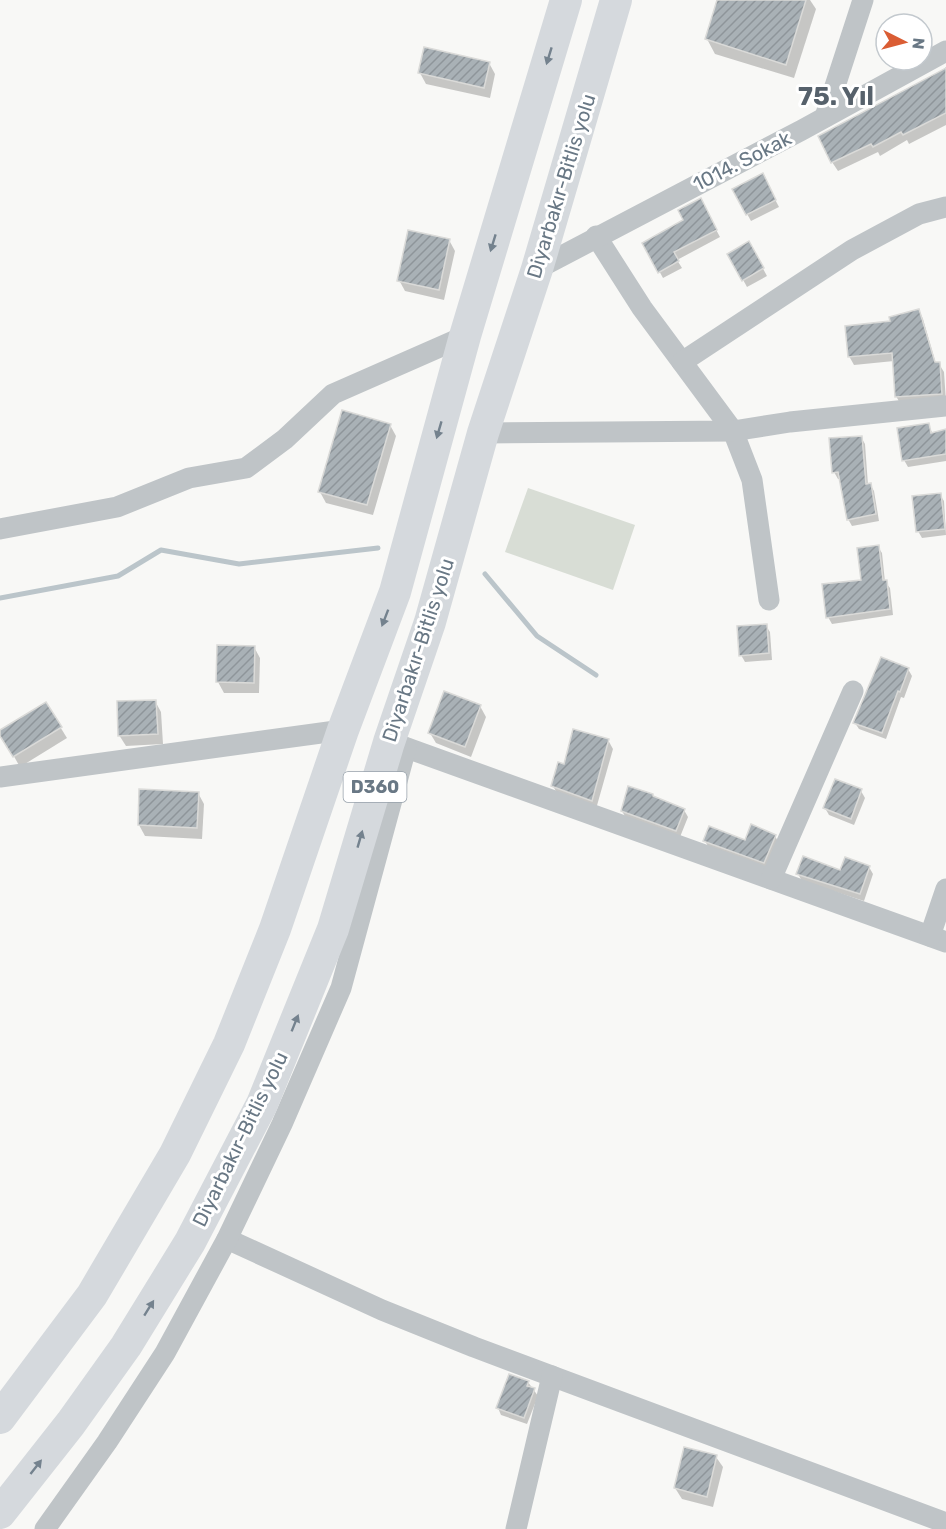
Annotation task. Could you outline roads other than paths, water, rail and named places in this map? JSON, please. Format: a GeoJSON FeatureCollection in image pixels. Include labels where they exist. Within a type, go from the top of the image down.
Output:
{"type":"FeatureCollection","features":[{"type":"Feature","properties":{"kind":"highway","name":"Diyarbakır-Bitlis yolu"},"geometry":{"type":"LineString","coordinates":[[0,1418],[92,1295],[175,1154],[229,1044],[275,928],[395,592],[465,336],[566,0]]}},
{"type":"Feature","properties":{"kind":"highway","name":"Diyarbakır-Bitlis yolu"},"geometry":{"type":"LineString","coordinates":[[0,1513],[71,1423],[126,1346],[190,1242],[262,1104],[333,929],[397,745],[483,433],[537,269],[616,0]]}},
{"type":"Feature","properties":{"kind":"street"},"geometry":{"type":"LineString","coordinates":[[825,117],[863,0]]}},
{"type":"Feature","properties":{"kind":"street","name":"1014. Sokak"},"geometry":{"type":"LineString","coordinates":[[537,269],[946,51]]}},
{"type":"Feature","properties":{"kind":"street"},"geometry":{"type":"LineString","coordinates":[[682,362],[852,250],[919,213],[946,207]]}},
{"type":"Feature","properties":{"kind":"street"},"geometry":{"type":"LineString","coordinates":[[596,236],[642,308],[733,431],[752,480],[769,600]]}},
{"type":"Feature","properties":{"kind":"street"},"geometry":{"type":"LineString","coordinates":[[0,529],[117,507],[189,478],[246,468],[285,439],[333,394],[465,336]]}},
{"type":"Feature","properties":{"kind":"street"},"geometry":{"type":"LineString","coordinates":[[483,433],[733,431],[790,422],[946,406]]}},
{"type":"Feature","properties":{"kind":"street"},"geometry":{"type":"LineString","coordinates":[[771,879],[853,691]]}},
{"type":"Feature","properties":{"kind":"street"},"geometry":{"type":"LineString","coordinates":[[0,777],[344,730]]}},
{"type":"Feature","properties":{"kind":"street"},"geometry":{"type":"LineString","coordinates":[[45,1529],[107,1442],[165,1353],[227,1239],[282,1124],[341,987],[397,745],[938,939],[946,889]]}},
{"type":"Feature","properties":{"kind":"street"},"geometry":{"type":"LineString","coordinates":[[227,1239],[382,1310],[946,1523]]}},
{"type":"Feature","properties":{"kind":"street"},"geometry":{"type":"LineString","coordinates":[[516,1529],[552,1376]]}},
{"type":"Feature","properties":{"kind":"waterway"},"geometry":{"type":"LineString","coordinates":[[0,598],[118,576],[161,550],[239,564],[378,548]]}},
{"type":"Feature","properties":{"kind":"waterway"},"geometry":{"type":"LineString","coordinates":[[485,574],[537,636],[596,675]]}},
{"type":"Feature","properties":{"kind":"district","name":"75. Yıl"},"geometry":{"type":"Point","coordinates":[836,96]}}]}
